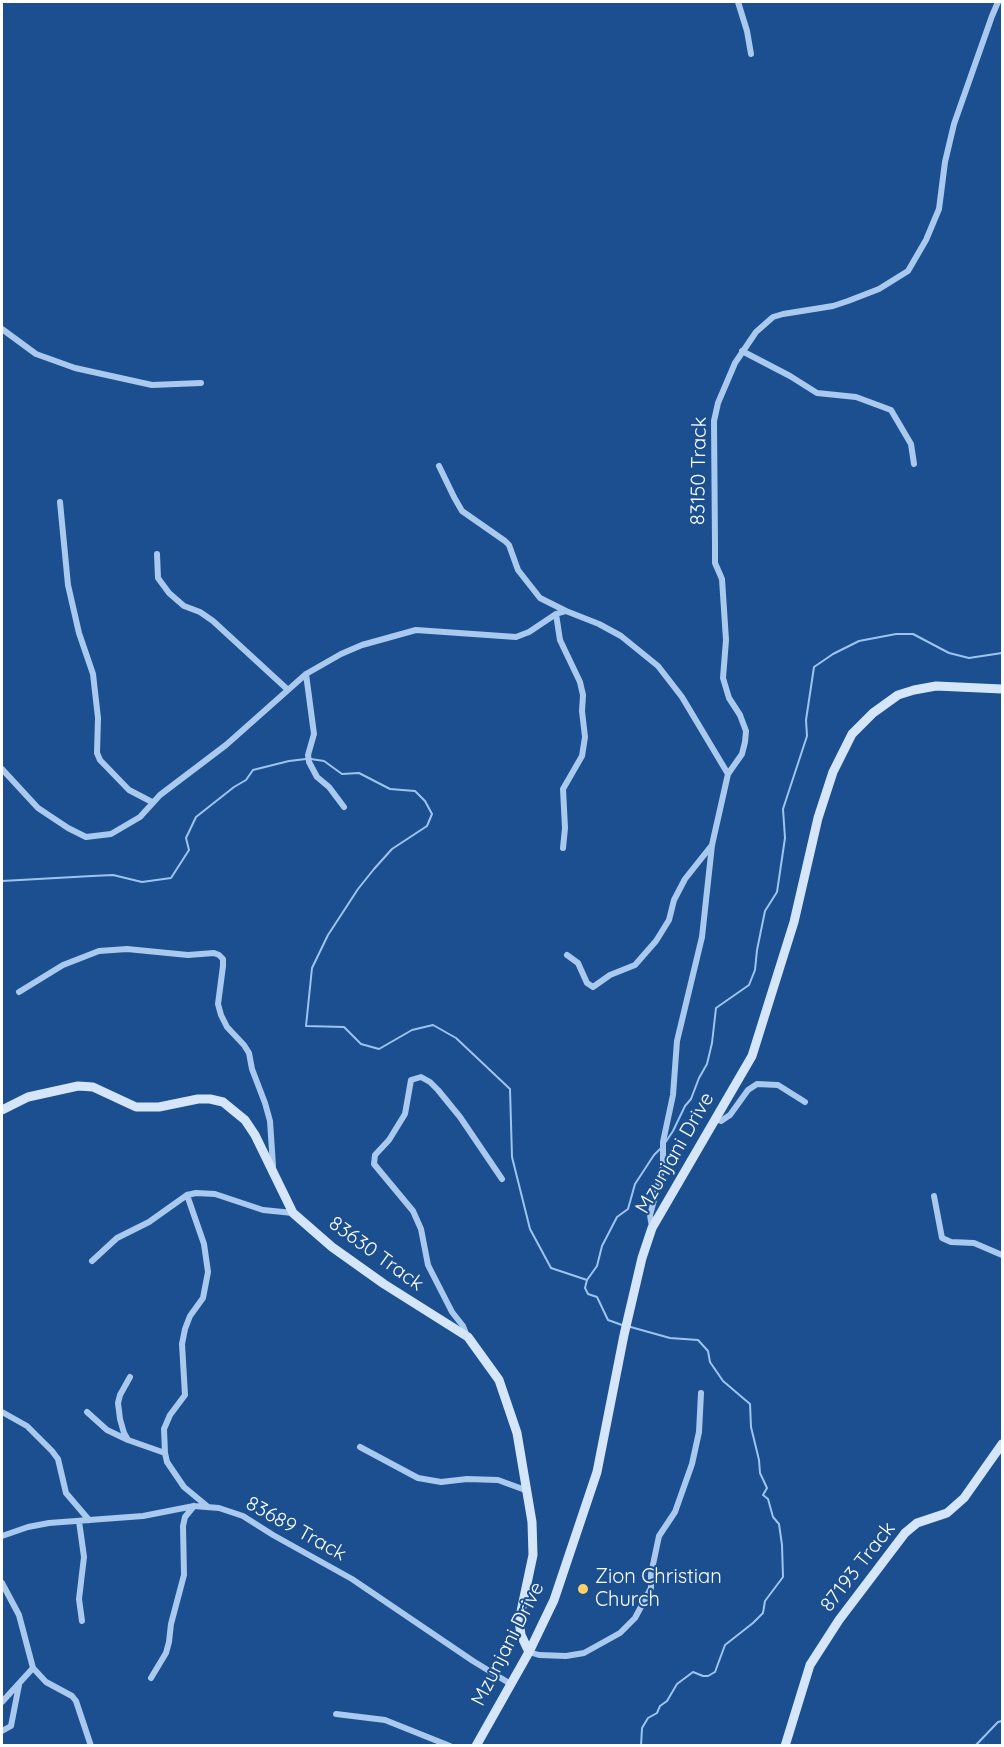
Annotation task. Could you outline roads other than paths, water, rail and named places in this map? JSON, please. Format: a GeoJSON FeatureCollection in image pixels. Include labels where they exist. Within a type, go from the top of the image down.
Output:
{"type":"FeatureCollection","features":[{"type":"Feature","properties":{"kind":"street"},"geometry":{"type":"LineString","coordinates":[[738,2],[751,54]]}},
{"type":"Feature","properties":{"kind":"street","name":"83150 Track"},"geometry":{"type":"LineString","coordinates":[[652,1228],[651,1215],[660,1182],[663,1142],[673,1095],[677,1041],[702,937],[712,845],[728,774],[742,754],[746,731],[740,715],[729,698],[723,678],[726,640],[723,579],[715,563],[714,421],[718,403],[742,351],[756,332],[773,317],[841,304],[879,289],[908,271],[933,225],[939,208],[945,162],[954,124],[998,2]]}},
{"type":"Feature","properties":{"kind":"street"},"geometry":{"type":"LineString","coordinates":[[2,329],[36,354],[75,368],[152,385],[201,383]]}},
{"type":"Feature","properties":{"kind":"street"},"geometry":{"type":"LineString","coordinates":[[742,351],[817,393],[856,397],[891,410],[911,444],[914,464]]}},
{"type":"Feature","properties":{"kind":"street"},"geometry":{"type":"LineString","coordinates":[[439,466],[462,511],[509,545],[518,570],[540,598],[621,636],[658,666],[674,683],[728,774]]}},
{"type":"Feature","properties":{"kind":"street"},"geometry":{"type":"LineString","coordinates":[[60,502],[68,585],[79,633],[95,684],[98,718],[97,753],[100,760],[129,790],[152,802]]}},
{"type":"Feature","properties":{"kind":"street"},"geometry":{"type":"LineString","coordinates":[[157,554],[158,578],[169,593],[184,606],[200,612],[213,621],[287,689]]}},
{"type":"Feature","properties":{"kind":"street"},"geometry":{"type":"LineString","coordinates":[[2,769],[39,808],[68,828],[86,837],[101,837],[123,828],[140,816],[152,802],[239,734],[287,689],[306,674],[341,654],[362,645],[404,633],[429,630],[516,637],[539,627],[556,614],[566,611]]}},
{"type":"Feature","properties":{"kind":"street"},"geometry":{"type":"LineString","coordinates":[[556,614],[560,640],[580,682],[583,694],[585,737],[582,756],[563,789],[565,828],[563,848]]}},
{"type":"Feature","properties":{"kind":"street"},"geometry":{"type":"LineString","coordinates":[[306,674],[314,734],[309,762],[316,777],[329,787],[344,807]]}},
{"type":"Feature","properties":{"kind":"street","name":"Mzunjani Drive"},"geometry":{"type":"LineString","coordinates":[[476,1746],[529,1652],[554,1600],[597,1472],[624,1335],[642,1258],[652,1228],[752,1056],[794,922],[818,818],[834,772],[852,734],[873,712],[898,695],[914,690],[936,686],[1002,689]]}},
{"type":"Feature","properties":{"kind":"street"},"geometry":{"type":"LineString","coordinates":[[567,955],[578,963],[587,983],[593,987],[610,975],[635,965],[656,941],[669,920],[674,900],[685,879],[712,845]]}},
{"type":"Feature","properties":{"kind":"street"},"geometry":{"type":"LineString","coordinates":[[19,992],[63,965],[105,950],[127,949],[188,955],[213,953],[219,955],[223,960],[223,966],[218,1004],[227,1027],[249,1053],[252,1069],[270,1121],[273,1169]]}},
{"type":"Feature","properties":{"kind":"street"},"geometry":{"type":"LineString","coordinates":[[468,1338],[428,1265],[421,1229],[413,1211],[374,1164],[375,1155],[389,1140],[403,1119],[407,1107],[408,1085],[411,1080],[421,1077],[438,1090],[460,1117],[502,1179]]}},
{"type":"Feature","properties":{"kind":"street"},"geometry":{"type":"LineString","coordinates":[[716,1119],[721,1121],[730,1115],[748,1090],[757,1084],[778,1085],[805,1102]]}},
{"type":"Feature","properties":{"kind":"street","name":"83630 Track"},"geometry":{"type":"LineString","coordinates":[[2,1110],[28,1096],[78,1086],[93,1087],[136,1107],[159,1107],[181,1101],[210,1099],[224,1102],[245,1120],[255,1135],[293,1213],[332,1247],[384,1284],[468,1338],[492,1368],[505,1393],[517,1433],[528,1492],[533,1555],[519,1621],[521,1635],[529,1652]]}},
{"type":"Feature","properties":{"kind":"street"},"geometry":{"type":"LineString","coordinates":[[92,1261],[117,1238],[148,1222],[187,1195],[196,1192],[215,1194],[255,1208],[293,1213]]}},
{"type":"Feature","properties":{"kind":"street"},"geometry":{"type":"LineString","coordinates":[[187,1195],[204,1244],[208,1272],[207,1285],[203,1298],[190,1316],[185,1329],[182,1344],[185,1395],[170,1415],[164,1429],[165,1453],[167,1462],[184,1487],[208,1506]]}},
{"type":"Feature","properties":{"kind":"street"},"geometry":{"type":"LineString","coordinates":[[934,1196],[942,1238],[951,1242],[974,1243],[1002,1255]]}},
{"type":"Feature","properties":{"kind":"street"},"geometry":{"type":"LineString","coordinates":[[128,1440],[118,1408],[120,1395],[130,1377]]}},
{"type":"Feature","properties":{"kind":"street"},"geometry":{"type":"LineString","coordinates":[[529,1652],[539,1655],[566,1656],[584,1653],[620,1633],[635,1618],[651,1588],[651,1574],[658,1536],[675,1512],[692,1464],[699,1432],[701,1393]]}},
{"type":"Feature","properties":{"kind":"street"},"geometry":{"type":"LineString","coordinates":[[2,1412],[27,1426],[52,1451],[58,1459],[66,1493],[89,1520]]}},
{"type":"Feature","properties":{"kind":"street"},"geometry":{"type":"LineString","coordinates":[[87,1412],[116,1436],[165,1453]]}},
{"type":"Feature","properties":{"kind":"street","name":"87193 Track"},"geometry":{"type":"LineString","coordinates":[[785,1746],[810,1665],[839,1620],[905,1533],[917,1523],[947,1513],[964,1498],[1002,1444]]}},
{"type":"Feature","properties":{"kind":"street"},"geometry":{"type":"LineString","coordinates":[[360,1447],[418,1478],[441,1482],[467,1479],[498,1480],[528,1492]]}},
{"type":"Feature","properties":{"kind":"street"},"geometry":{"type":"LineString","coordinates":[[151,1678],[166,1653],[169,1642],[171,1624],[184,1575],[183,1526],[189,1510],[194,1506]]}},
{"type":"Feature","properties":{"kind":"street","name":"83689 Track"},"geometry":{"type":"LineString","coordinates":[[2,1536],[28,1527],[143,1516],[194,1506],[208,1506],[243,1516],[352,1579],[473,1661],[510,1683]]}},
{"type":"Feature","properties":{"kind":"street"},"geometry":{"type":"LineString","coordinates":[[79,1521],[84,1557],[79,1599],[82,1621]]}},
{"type":"Feature","properties":{"kind":"street"},"geometry":{"type":"LineString","coordinates":[[2,1583],[19,1615],[33,1668],[46,1682],[72,1696],[76,1701],[91,1746]]}},
{"type":"Feature","properties":{"kind":"street"},"geometry":{"type":"LineString","coordinates":[[2,1702],[20,1685],[33,1668]]}},
{"type":"Feature","properties":{"kind":"street"},"geometry":{"type":"LineString","coordinates":[[2,1731],[11,1726],[20,1685]]}},
{"type":"Feature","properties":{"kind":"street"},"geometry":{"type":"LineString","coordinates":[[336,1714],[385,1720],[450,1746]]}},
{"type":"Feature","properties":{"kind":"waterway"},"geometry":{"type":"LineString","coordinates":[[665,1143],[691,1099],[707,1064],[716,1008],[749,985],[755,970],[765,911],[777,892],[785,838],[783,809],[807,736],[806,720],[814,667],[859,641],[896,634],[913,634],[949,653],[969,658],[1002,653]]}},
{"type":"Feature","properties":{"kind":"waterway"},"geometry":{"type":"LineString","coordinates":[[2,881],[113,875],[142,882],[171,878],[189,850],[186,838],[196,817],[246,780],[253,770],[306,759]]}},
{"type":"Feature","properties":{"kind":"waterway"},"geometry":{"type":"LineString","coordinates":[[311,759],[324,761],[342,774],[359,773],[390,789],[415,791],[425,801],[432,814],[427,826],[392,849],[374,869],[328,935],[312,968],[306,1026],[344,1027],[361,1044],[379,1049],[412,1030],[433,1025],[456,1038],[510,1089],[512,1157],[530,1229],[551,1268],[587,1280]]}},
{"type":"Feature","properties":{"kind":"waterway"},"geometry":{"type":"LineString","coordinates":[[622,1325],[608,1320],[597,1297],[588,1294],[585,1288],[587,1280],[597,1266],[602,1246],[617,1217],[628,1209],[635,1184],[662,1147]]}},
{"type":"Feature","properties":{"kind":"waterway"},"geometry":{"type":"LineString","coordinates":[[627,1326],[670,1338],[698,1340],[708,1351],[710,1362],[723,1381],[750,1404],[751,1427],[760,1473],[767,1488],[763,1495],[768,1499],[773,1517],[779,1524],[782,1545],[783,1577],[765,1601],[763,1613],[725,1645],[715,1672],[708,1676],[693,1672],[677,1684],[667,1701],[660,1706],[657,1713],[648,1718],[642,1728],[641,1746]]}},
{"type":"Feature","properties":{"kind":"waterway"},"geometry":{"type":"LineString","coordinates":[[975,1746],[998,1722],[1002,1721]]}},
{"type":"Feature","properties":{"kind":"place","name":"Zion Christian Church"},"geometry":{"type":"Point","coordinates":[583,1589]}}]}
